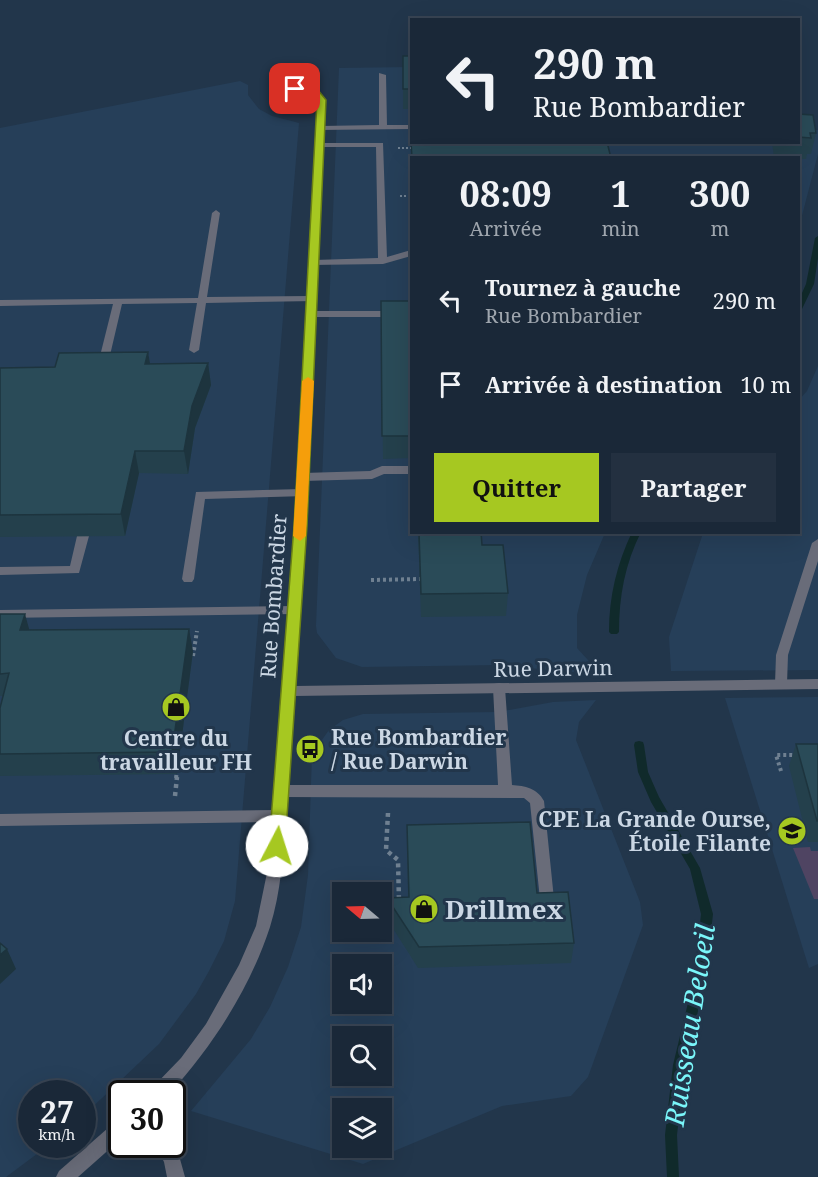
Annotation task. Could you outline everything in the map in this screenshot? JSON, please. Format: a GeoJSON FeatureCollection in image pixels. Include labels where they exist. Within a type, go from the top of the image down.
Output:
{"type":"FeatureCollection","features":[{"type":"Feature","properties":{"kind":"street"},"geometry":{"type":"LineString","coordinates":[[382,75],[383,127]]}},
{"type":"Feature","properties":{"kind":"street","name":"Rue Bombardier"},"geometry":{"type":"LineString","coordinates":[[171,1080],[212,1029],[255,948],[269,901],[279,816],[295,610],[322,100],[319,95],[309,90],[295,89]]}},
{"type":"Feature","properties":{"kind":"street"},"geometry":{"type":"LineString","coordinates":[[321,128],[410,127]]}},
{"type":"Feature","properties":{"kind":"street"},"geometry":{"type":"LineString","coordinates":[[320,145],[380,145],[383,261]]}},
{"type":"Feature","properties":{"kind":"street"},"geometry":{"type":"LineString","coordinates":[[595,147],[610,155]]}},
{"type":"Feature","properties":{"kind":"street"},"geometry":{"type":"LineString","coordinates":[[590,156],[620,156]]}},
{"type":"Feature","properties":{"kind":"street"},"geometry":{"type":"LineString","coordinates":[[194,350],[216,213]]}},
{"type":"Feature","properties":{"kind":"street"},"geometry":{"type":"LineString","coordinates":[[314,263],[383,261],[410,253]]}},
{"type":"Feature","properties":{"kind":"street"},"geometry":{"type":"LineString","coordinates":[[0,303],[312,299]]}},
{"type":"Feature","properties":{"kind":"street"},"geometry":{"type":"LineString","coordinates":[[100,375],[118,302]]}},
{"type":"Feature","properties":{"kind":"street"},"geometry":{"type":"LineString","coordinates":[[312,314],[390,314],[410,308]]}},
{"type":"Feature","properties":{"kind":"street"},"geometry":{"type":"LineString","coordinates":[[303,477],[372,475],[382,470],[410,470]]}},
{"type":"Feature","properties":{"kind":"street"},"geometry":{"type":"LineString","coordinates":[[188,579],[200,495],[302,493]]}},
{"type":"Feature","properties":{"kind":"street"},"geometry":{"type":"LineString","coordinates":[[0,571],[75,570],[83,536]]}},
{"type":"Feature","properties":{"kind":"street"},"geometry":{"type":"LineString","coordinates":[[781,684],[782,655],[816,558],[818,543]]}},
{"type":"Feature","properties":{"kind":"street"},"geometry":{"type":"LineString","coordinates":[[0,614],[295,610]]}},
{"type":"Feature","properties":{"kind":"street","name":"Rue Darwin"},"geometry":{"type":"LineString","coordinates":[[289,691],[818,684]]}},
{"type":"Feature","properties":{"kind":"street"},"geometry":{"type":"LineString","coordinates":[[500,688],[505,791]]}},
{"type":"Feature","properties":{"kind":"street"},"geometry":{"type":"LineString","coordinates":[[281,791],[521,791],[534,796],[537,801],[549,913]]}},
{"type":"Feature","properties":{"kind":"street"},"geometry":{"type":"LineString","coordinates":[[0,819],[279,816]]}},
{"type":"Feature","properties":{"kind":"street"},"geometry":{"type":"LineString","coordinates":[[65,1177],[108,1139]]}},
{"type":"Feature","properties":{"kind":"street"},"geometry":{"type":"LineString","coordinates":[[171,1158],[176,1177]]}},
{"type":"Feature","properties":{"kind":"path"},"geometry":{"type":"LineString","coordinates":[[399,148],[419,147]]}},
{"type":"Feature","properties":{"kind":"path"},"geometry":{"type":"LineString","coordinates":[[401,196],[410,196]]}},
{"type":"Feature","properties":{"kind":"path"},"geometry":{"type":"LineString","coordinates":[[371,580],[420,579]]}},
{"type":"Feature","properties":{"kind":"path"},"geometry":{"type":"LineString","coordinates":[[192,662],[198,624]]}},
{"type":"Feature","properties":{"kind":"path"},"geometry":{"type":"LineString","coordinates":[[781,771],[776,755],[808,754]]}},
{"type":"Feature","properties":{"kind":"path"},"geometry":{"type":"LineString","coordinates":[[174,802],[178,764]]}},
{"type":"Feature","properties":{"kind":"path"},"geometry":{"type":"LineString","coordinates":[[388,836],[386,850],[398,861],[399,908]]}},
{"type":"Feature","properties":{"kind":"shaded area"},"geometry":{"type":"Polygon","coordinates":[[[410,67],[410,144],[800,144],[800,131],[818,130],[818,154],[800,223],[800,156],[410,156],[410,534],[605,534],[587,575],[577,615],[577,648],[598,671],[568,672],[500,665],[362,667],[336,658],[317,633],[339,68],[410,67]]]}},
{"type":"Feature","properties":{"kind":"shaded area"},"geometry":{"type":"Polygon","coordinates":[[[240,81],[248,85],[248,95],[259,109],[272,116],[299,123],[235,901],[224,941],[196,994],[159,1044],[121,1080],[108,1080],[108,1092],[96,1104],[96,1080],[18,1080],[18,1158],[32,1158],[6,1177],[0,1177],[0,128],[240,81]]]}},
{"type":"Feature","properties":{"kind":"shaded area"},"geometry":{"type":"Polygon","coordinates":[[[818,366],[818,670],[671,671],[669,637],[703,534],[800,534],[800,399],[807,391],[818,366]]]}},
{"type":"Feature","properties":{"kind":"shaded area","name":"CPE La Grande Ourse, Étoile Filante"},"geometry":{"type":"Polygon","coordinates":[[[818,697],[818,964],[809,968],[725,698],[818,697]]]}},
{"type":"Feature","properties":{"kind":"shaded area"},"geometry":{"type":"Polygon","coordinates":[[[596,700],[579,722],[576,740],[640,902],[643,925],[588,1077],[571,1096],[502,1106],[392,1152],[392,1098],[332,1098],[332,1154],[191,1111],[251,1039],[270,1007],[288,967],[301,927],[308,875],[312,754],[329,730],[343,720],[363,714],[498,712],[553,702],[596,700]]]}},
{"type":"Feature","properties":{"kind":"shaded area"},"geometry":{"type":"Polygon","coordinates":[[[810,847],[811,851],[818,851],[818,899],[814,899],[793,848],[810,847]]]}},
{"type":"Feature","properties":{"kind":"shaded area"},"geometry":{"type":"Polygon","coordinates":[[[344,1158],[377,1158],[363,1164],[344,1158]]]}},
{"type":"Feature","properties":{"kind":"building"},"geometry":{"type":"Polygon","coordinates":[[[403,56],[410,56],[410,89],[403,89],[403,56]]]}},
{"type":"Feature","properties":{"kind":"building"},"geometry":{"type":"Polygon","coordinates":[[[800,114],[813,115],[816,133],[810,133],[811,138],[800,137],[800,114]]]}},
{"type":"Feature","properties":{"kind":"building"},"geometry":{"type":"Polygon","coordinates":[[[411,144],[608,144],[610,156],[412,156],[411,144]]]}},
{"type":"Feature","properties":{"kind":"building"},"geometry":{"type":"Polygon","coordinates":[[[381,301],[410,301],[410,436],[382,436],[381,301]]]}},
{"type":"Feature","properties":{"kind":"building"},"geometry":{"type":"Polygon","coordinates":[[[148,352],[145,364],[208,363],[192,406],[184,451],[135,451],[121,514],[0,515],[0,368],[55,367],[59,353],[148,352]]]}},
{"type":"Feature","properties":{"kind":"building"},"geometry":{"type":"Polygon","coordinates":[[[419,534],[481,534],[482,545],[503,545],[508,593],[421,594],[419,534]]]}},
{"type":"Feature","properties":{"kind":"building"},"geometry":{"type":"Polygon","coordinates":[[[0,614],[25,614],[20,630],[189,629],[172,752],[0,754],[0,708],[9,673],[0,674],[0,614]]]}},
{"type":"Feature","properties":{"kind":"building"},"geometry":{"type":"Polygon","coordinates":[[[796,744],[818,744],[818,821],[817,821],[796,744]]]}},
{"type":"Feature","properties":{"kind":"building"},"geometry":{"type":"Polygon","coordinates":[[[530,822],[537,893],[568,892],[574,943],[419,947],[392,906],[392,898],[409,897],[407,825],[530,822]]]}},
{"type":"Feature","properties":{"kind":"building"},"geometry":{"type":"Polygon","coordinates":[[[0,943],[7,949],[0,955],[0,943]]]}},
{"type":"Feature","properties":{"kind":"waterway","name":"Ruisseau Beloeil"},"geometry":{"type":"LineString","coordinates":[[800,305],[810,284],[818,238]]}},
{"type":"Feature","properties":{"kind":"waterway","name":"Ruisseau Beloeil"},"geometry":{"type":"LineString","coordinates":[[614,632],[619,581],[626,556],[636,534]]}},
{"type":"Feature","properties":{"kind":"waterway","name":"Ruisseau Beloeil"},"geometry":{"type":"LineString","coordinates":[[639,745],[643,772],[655,799],[695,868],[707,914],[700,978],[679,1065],[671,1135],[673,1177]]}},
{"type":"Feature","properties":{"kind":"slow traffic"},"geometry":{"type":"LineString","coordinates":[[300,536],[308,381]]}},
{"type":"Feature","properties":{"kind":"place","name":"Centre du travailleur FH"},"geometry":{"type":"Point","coordinates":[176,707]}},
{"type":"Feature","properties":{"kind":"place","name":"Rue Bombardier / Rue Darwin"},"geometry":{"type":"Point","coordinates":[310,749]}},
{"type":"Feature","properties":{"kind":"place","name":"CPE La Grande Ourse, Étoile Filante"},"geometry":{"type":"Point","coordinates":[792,831]}},
{"type":"Feature","properties":{"kind":"place","name":"Drillmex"},"geometry":{"type":"Point","coordinates":[424,909]}},
{"type":"Feature","properties":{"kind":"route"},"geometry":{"type":"LineString","coordinates":[[277,846],[300,526],[322,100],[315,92],[295,89]]}}]}
